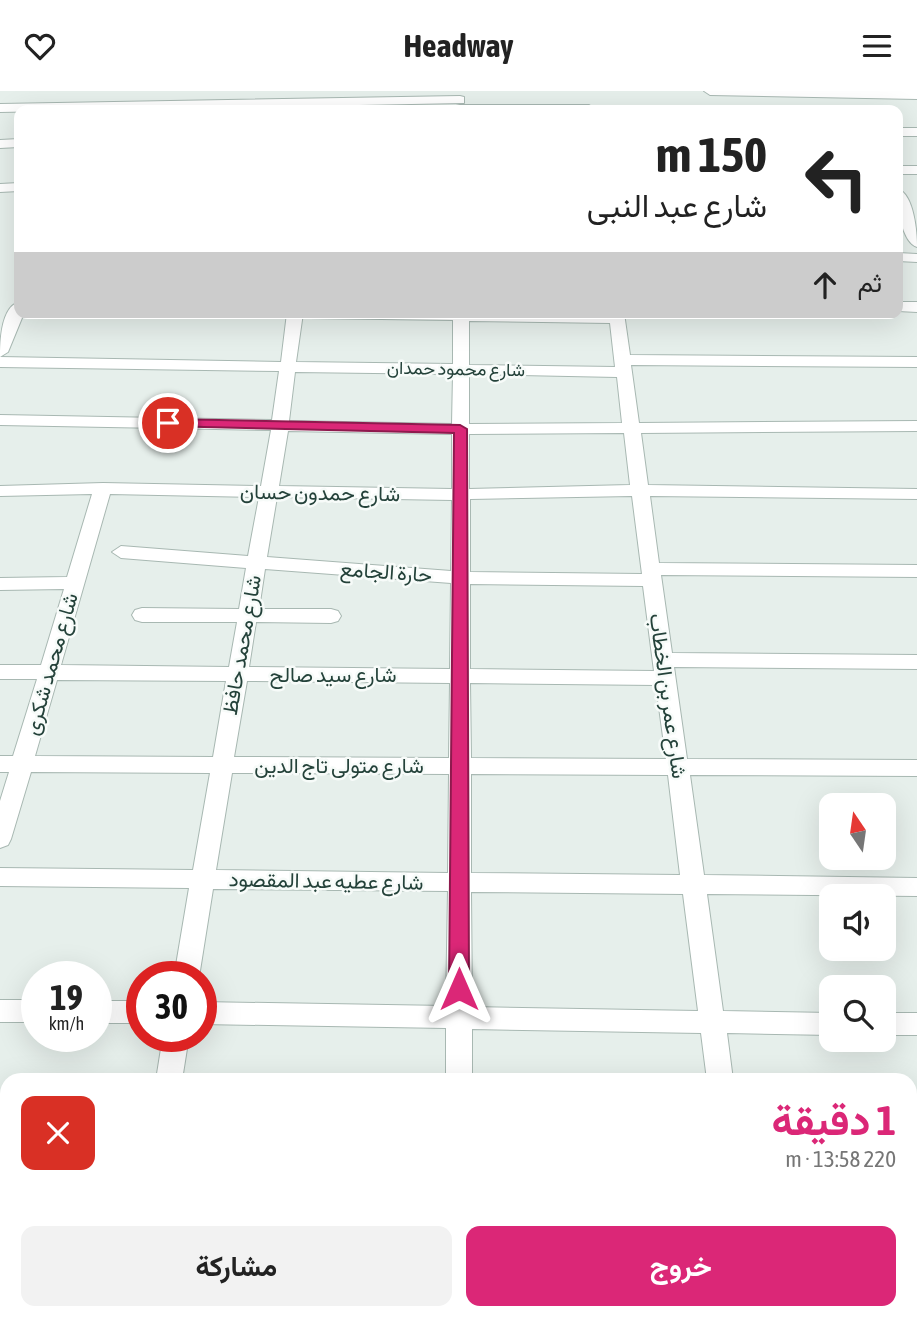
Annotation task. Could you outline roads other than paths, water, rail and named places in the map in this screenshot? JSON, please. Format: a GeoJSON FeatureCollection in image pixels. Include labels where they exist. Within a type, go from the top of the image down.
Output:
{"type":"FeatureCollection","features":[{"type":"Feature","properties":{"kind":"street"},"geometry":{"type":"LineString","coordinates":[[710,91],[917,95]]}},
{"type":"Feature","properties":{"kind":"street"},"geometry":{"type":"LineString","coordinates":[[219,105],[323,101],[508,105]]}},
{"type":"Feature","properties":{"kind":"street"},"geometry":{"type":"LineString","coordinates":[[906,210],[917,243]]}},
{"type":"Feature","properties":{"kind":"street"},"geometry":{"type":"LineString","coordinates":[[0,352],[14,319]]}},
{"type":"Feature","properties":{"kind":"street","name":"شارع محمد حافظ"},"geometry":{"type":"LineString","coordinates":[[189,961],[280,426],[294,319]]}},
{"type":"Feature","properties":{"kind":"street"},"geometry":{"type":"LineString","coordinates":[[459,1073],[461,319]]}},
{"type":"Feature","properties":{"kind":"street","name":"شارع عمر بن الخطاب"},"geometry":{"type":"LineString","coordinates":[[617,319],[719,1073]]}},
{"type":"Feature","properties":{"kind":"street","name":"شارع محمود حمدان"},"geometry":{"type":"LineString","coordinates":[[0,362],[460,370],[917,362]]}},
{"type":"Feature","properties":{"kind":"street"},"geometry":{"type":"LineString","coordinates":[[0,420],[460,429],[917,426]]}},
{"type":"Feature","properties":{"kind":"street","name":"شارع حمدون حسان"},"geometry":{"type":"LineString","coordinates":[[0,491],[103,488],[460,493],[640,490],[917,493]]}},
{"type":"Feature","properties":{"kind":"street","name":"شارع محمد شكرى"},"geometry":{"type":"LineString","coordinates":[[0,839],[11,764],[48,673],[103,488]]}},
{"type":"Feature","properties":{"kind":"street","name":"حارة الجامع"},"geometry":{"type":"LineString","coordinates":[[121,552],[460,578],[917,571]]}},
{"type":"Feature","properties":{"kind":"street"},"geometry":{"type":"LineString","coordinates":[[0,584],[75,583]]}},
{"type":"Feature","properties":{"kind":"street"},"geometry":{"type":"LineString","coordinates":[[142,615],[331,616]]}},
{"type":"Feature","properties":{"kind":"street","name":"شارع سيد صالح"},"geometry":{"type":"LineString","coordinates":[[0,672],[460,676],[917,662]]}},
{"type":"Feature","properties":{"kind":"street","name":"شارع متولى تاج الدين"},"geometry":{"type":"LineString","coordinates":[[11,764],[917,768]]}},
{"type":"Feature","properties":{"kind":"street","name":"شارع عطيه عبد المقصود"},"geometry":{"type":"LineString","coordinates":[[0,877],[917,887]]}},
{"type":"Feature","properties":{"kind":"street"},"geometry":{"type":"LineString","coordinates":[[0,1011],[21,1011]]}},
{"type":"Feature","properties":{"kind":"street"},"geometry":{"type":"LineString","coordinates":[[217,1013],[819,1024]]}},
{"type":"Feature","properties":{"kind":"street"},"geometry":{"type":"LineString","coordinates":[[896,1024],[917,1024]]}},
{"type":"Feature","properties":{"kind":"street"},"geometry":{"type":"LineString","coordinates":[[170,1073],[173,1052]]}}]}
